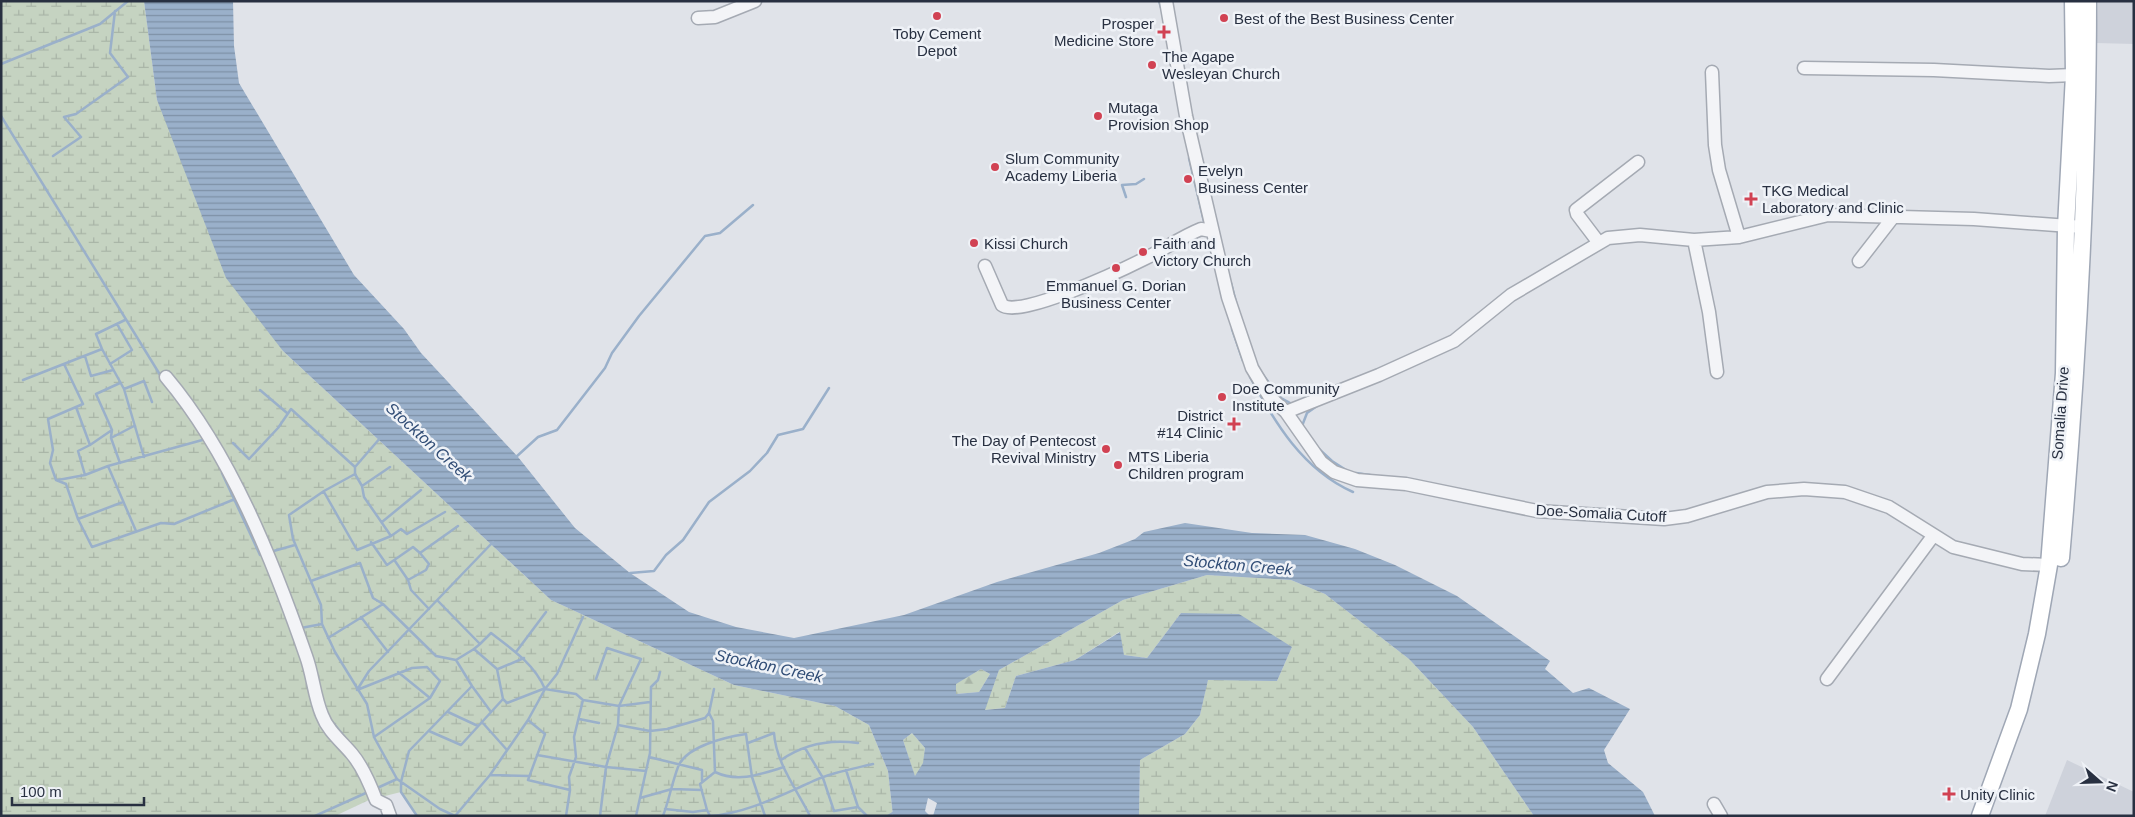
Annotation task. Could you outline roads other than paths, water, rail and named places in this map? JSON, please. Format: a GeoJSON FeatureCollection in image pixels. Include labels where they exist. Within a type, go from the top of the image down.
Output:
{"type":"FeatureCollection","features":[{"type":"Feature","properties":{"kind":"main road","name":"Somalia Drive"},"geometry":{"type":"LineString","coordinates":[[1980,816],[2019,709],[2049,565],[2064,373],[2066,227],[2074,75],[2073,1]]}},
{"type":"Feature","properties":{"kind":"main road","name":"Somalia Drive"},"geometry":{"type":"LineString","coordinates":[[1991,816],[2027,712],[2046,636],[2061,559],[2069,463],[2083,227],[2088,118],[2088,1]]}},
{"type":"Feature","properties":{"kind":"street"},"geometry":{"type":"LineString","coordinates":[[698,18],[715,18],[755,1]]}},
{"type":"Feature","properties":{"kind":"street","name":"Doe-Somalia Cutoff"},"geometry":{"type":"LineString","coordinates":[[1166,1],[1186,116],[1211,231],[1228,297],[1252,368],[1269,396],[1286,412],[1321,462],[1334,472],[1357,480],[1406,484],[1537,511],[1664,519],[1687,516],[1767,492],[1804,489],[1846,492],[1889,507],[1953,547],[2022,564],[2049,565]]}},
{"type":"Feature","properties":{"kind":"street"},"geometry":{"type":"LineString","coordinates":[[1804,68],[1924,70],[2049,76],[2074,75]]}},
{"type":"Feature","properties":{"kind":"street"},"geometry":{"type":"LineString","coordinates":[[1712,72],[1715,145],[1719,170],[1739,237]]}},
{"type":"Feature","properties":{"kind":"street"},"geometry":{"type":"LineString","coordinates":[[1600,243],[1577,214],[1576,210],[1638,162]]}},
{"type":"Feature","properties":{"kind":"street"},"geometry":{"type":"LineString","coordinates":[[1286,412],[1379,375],[1454,341],[1511,295],[1550,270],[1608,238],[1627,235],[1694,240],[1739,237],[1828,215],[1974,219],[2083,227]]}},
{"type":"Feature","properties":{"kind":"street"},"geometry":{"type":"LineString","coordinates":[[1859,261],[1894,216]]}},
{"type":"Feature","properties":{"kind":"street"},"geometry":{"type":"LineString","coordinates":[[985,266],[998,299],[1002,305],[1010,310],[1033,306],[1108,276],[1201,229],[1211,231]]}},
{"type":"Feature","properties":{"kind":"street"},"geometry":{"type":"LineString","coordinates":[[1694,240],[1709,312],[1717,372]]}},
{"type":"Feature","properties":{"kind":"street"},"geometry":{"type":"LineString","coordinates":[[166,377],[186,401],[215,446],[269,556],[307,659],[321,714],[326,725],[353,755],[369,782],[376,800],[386,805],[390,816]]}},
{"type":"Feature","properties":{"kind":"street"},"geometry":{"type":"LineString","coordinates":[[1827,679],[1933,536]]}},
{"type":"Feature","properties":{"kind":"street"},"geometry":{"type":"LineString","coordinates":[[1714,804],[1721,816]]}},
{"type":"Feature","properties":{"kind":"water","name":"Stockton Creek"},"geometry":{"type":"Polygon","coordinates":[[[144,1],[233,1],[234,46],[239,83],[354,275],[404,329],[421,353],[518,457],[575,528],[630,573],[689,612],[736,627],[794,638],[904,615],[997,582],[1099,553],[1135,539],[1144,532],[1185,523],[1252,533],[1305,535],[1355,549],[1395,565],[1457,596],[1550,661],[1545,669],[1573,693],[1589,688],[1630,709],[1604,750],[1608,763],[1643,792],[1655,816],[1534,816],[1473,727],[1409,659],[1325,594],[1291,580],[1207,575],[1123,600],[999,670],[985,710],[1005,708],[1016,676],[1075,660],[1120,632],[1124,655],[1147,658],[1181,613],[1239,614],[1292,647],[1277,681],[1208,680],[1200,715],[1185,734],[1140,760],[1139,816],[933,816],[937,803],[928,798],[925,811],[930,816],[893,816],[888,771],[869,725],[835,706],[734,685],[551,600],[283,351],[226,278],[157,100],[144,1]],[[981,669],[956,684],[956,694],[979,692],[990,674],[981,669]],[[912,733],[903,740],[915,776],[923,763],[925,748],[912,733]]]}},
{"type":"Feature","properties":{"kind":"waterway"},"geometry":{"type":"LineString","coordinates":[[1,64],[100,24],[128,1]]}},
{"type":"Feature","properties":{"kind":"waterway"},"geometry":{"type":"LineString","coordinates":[[1159,1],[1162,11]]}},
{"type":"Feature","properties":{"kind":"waterway"},"geometry":{"type":"LineString","coordinates":[[53,156],[81,137],[64,117],[76,114],[128,77],[110,53],[115,11]]}},
{"type":"Feature","properties":{"kind":"waterway"},"geometry":{"type":"LineString","coordinates":[[1,116],[162,378]]}},
{"type":"Feature","properties":{"kind":"waterway"},"geometry":{"type":"LineString","coordinates":[[1189,158],[1205,226]]}},
{"type":"Feature","properties":{"kind":"waterway"},"geometry":{"type":"LineString","coordinates":[[1126,197],[1122,185],[1136,184],[1144,179]]}},
{"type":"Feature","properties":{"kind":"waterway"},"geometry":{"type":"LineString","coordinates":[[516,457],[538,437],[557,430],[605,368],[612,353],[639,316],[705,236],[720,233],[753,205]]}},
{"type":"Feature","properties":{"kind":"waterway"},"geometry":{"type":"LineString","coordinates":[[1231,283],[1236,302]]}},
{"type":"Feature","properties":{"kind":"waterway"},"geometry":{"type":"LineString","coordinates":[[23,380],[102,349],[96,334],[125,320]]}},
{"type":"Feature","properties":{"kind":"waterway"},"geometry":{"type":"LineString","coordinates":[[110,364],[132,350],[117,324]]}},
{"type":"Feature","properties":{"kind":"waterway"},"geometry":{"type":"LineString","coordinates":[[1232,329],[1243,361]]}},
{"type":"Feature","properties":{"kind":"waterway"},"geometry":{"type":"LineString","coordinates":[[102,349],[124,389],[144,457]]}},
{"type":"Feature","properties":{"kind":"waterway"},"geometry":{"type":"LineString","coordinates":[[85,356],[91,376],[113,370]]}},
{"type":"Feature","properties":{"kind":"waterway"},"geometry":{"type":"LineString","coordinates":[[64,364],[83,404],[48,419],[53,450],[50,463],[56,480],[66,484],[78,519],[92,547],[161,523],[174,524],[235,499]]}},
{"type":"Feature","properties":{"kind":"waterway"},"geometry":{"type":"LineString","coordinates":[[1263,375],[1281,398],[1292,404]]}},
{"type":"Feature","properties":{"kind":"waterway"},"geometry":{"type":"LineString","coordinates":[[1250,377],[1280,428],[1292,444],[1319,471],[1335,483],[1353,492]]}},
{"type":"Feature","properties":{"kind":"waterway"},"geometry":{"type":"LineString","coordinates":[[124,389],[144,381],[152,402]]}},
{"type":"Feature","properties":{"kind":"waterway"},"geometry":{"type":"LineString","coordinates":[[112,430],[96,394],[120,383]]}},
{"type":"Feature","properties":{"kind":"waterway"},"geometry":{"type":"LineString","coordinates":[[1304,399],[1322,386]]}},
{"type":"Feature","properties":{"kind":"waterway"},"geometry":{"type":"LineString","coordinates":[[627,576],[630,573],[654,571],[666,555],[683,540],[709,502],[750,471],[767,453],[778,435],[803,429],[829,388]]}},
{"type":"Feature","properties":{"kind":"waterway"},"geometry":{"type":"LineString","coordinates":[[260,390],[287,413]]}},
{"type":"Feature","properties":{"kind":"waterway"},"geometry":{"type":"LineString","coordinates":[[1302,426],[1307,413],[1317,406]]}},
{"type":"Feature","properties":{"kind":"waterway"},"geometry":{"type":"LineString","coordinates":[[76,407],[90,445],[78,451],[85,475]]}},
{"type":"Feature","properties":{"kind":"waterway"},"geometry":{"type":"LineString","coordinates":[[233,443],[249,459],[278,428],[291,409],[355,467]]}},
{"type":"Feature","properties":{"kind":"waterway"},"geometry":{"type":"LineString","coordinates":[[120,463],[111,438],[134,426]]}},
{"type":"Feature","properties":{"kind":"waterway"},"geometry":{"type":"LineString","coordinates":[[90,445],[112,430],[111,437]]}},
{"type":"Feature","properties":{"kind":"waterway"},"geometry":{"type":"LineString","coordinates":[[381,437],[355,467],[355,474],[324,491],[289,515],[293,539],[321,605],[322,624],[335,652],[367,704],[374,737],[397,779],[440,809],[455,816]]}},
{"type":"Feature","properties":{"kind":"waterway"},"geometry":{"type":"LineString","coordinates":[[58,480],[85,475],[108,466],[206,439]]}},
{"type":"Feature","properties":{"kind":"waterway"},"geometry":{"type":"LineString","coordinates":[[1319,449],[1346,470]]}},
{"type":"Feature","properties":{"kind":"waterway"},"geometry":{"type":"LineString","coordinates":[[108,466],[136,531]]}},
{"type":"Feature","properties":{"kind":"waterway"},"geometry":{"type":"LineString","coordinates":[[362,486],[390,467]]}},
{"type":"Feature","properties":{"kind":"waterway"},"geometry":{"type":"LineString","coordinates":[[222,473],[260,555],[262,554]]}},
{"type":"Feature","properties":{"kind":"waterway"},"geometry":{"type":"LineString","coordinates":[[1356,473],[1370,475]]}},
{"type":"Feature","properties":{"kind":"waterway"},"geometry":{"type":"LineString","coordinates":[[355,474],[362,486],[364,497],[391,536],[401,529],[407,534],[445,512]]}},
{"type":"Feature","properties":{"kind":"waterway"},"geometry":{"type":"LineString","coordinates":[[382,522],[421,490]]}},
{"type":"Feature","properties":{"kind":"waterway"},"geometry":{"type":"LineString","coordinates":[[324,492],[357,550],[391,536]]}},
{"type":"Feature","properties":{"kind":"waterway"},"geometry":{"type":"LineString","coordinates":[[78,519],[123,502]]}},
{"type":"Feature","properties":{"kind":"waterway"},"geometry":{"type":"LineString","coordinates":[[408,580],[426,570],[429,564],[420,553],[458,526]]}},
{"type":"Feature","properties":{"kind":"waterway"},"geometry":{"type":"LineString","coordinates":[[371,542],[387,565],[413,547],[420,553]]}},
{"type":"Feature","properties":{"kind":"waterway"},"geometry":{"type":"LineString","coordinates":[[357,690],[369,671],[493,542]]}},
{"type":"Feature","properties":{"kind":"waterway"},"geometry":{"type":"LineString","coordinates":[[270,552],[295,545]]}},
{"type":"Feature","properties":{"kind":"waterway"},"geometry":{"type":"LineString","coordinates":[[395,561],[408,580],[411,590],[429,609]]}},
{"type":"Feature","properties":{"kind":"waterway"},"geometry":{"type":"LineString","coordinates":[[311,581],[360,563],[373,598],[383,604]]}},
{"type":"Feature","properties":{"kind":"waterway"},"geometry":{"type":"LineString","coordinates":[[438,601],[480,644],[474,649],[497,669],[503,699],[507,703],[543,689]]}},
{"type":"Feature","properties":{"kind":"waterway"},"geometry":{"type":"LineString","coordinates":[[328,638],[383,604],[436,656],[456,660],[474,649]]}},
{"type":"Feature","properties":{"kind":"waterway"},"geometry":{"type":"LineString","coordinates":[[516,652],[546,612]]}},
{"type":"Feature","properties":{"kind":"waterway"},"geometry":{"type":"LineString","coordinates":[[361,617],[388,652]]}},
{"type":"Feature","properties":{"kind":"waterway"},"geometry":{"type":"LineString","coordinates":[[455,816],[490,775],[528,720],[545,689],[557,674],[583,617]]}},
{"type":"Feature","properties":{"kind":"waterway"},"geometry":{"type":"LineString","coordinates":[[301,628],[322,624]]}},
{"type":"Feature","properties":{"kind":"waterway"},"geometry":{"type":"LineString","coordinates":[[480,644],[491,633],[529,665],[545,689],[576,694],[583,700],[619,706],[650,702]]}},
{"type":"Feature","properties":{"kind":"waterway"},"geometry":{"type":"LineString","coordinates":[[596,679],[607,648],[641,659],[619,706],[618,725],[606,767],[600,816]]}},
{"type":"Feature","properties":{"kind":"waterway"},"geometry":{"type":"LineString","coordinates":[[498,669],[524,658]]}},
{"type":"Feature","properties":{"kind":"waterway"},"geometry":{"type":"LineString","coordinates":[[417,816],[401,792],[401,782],[409,751],[472,686],[456,660]]}},
{"type":"Feature","properties":{"kind":"waterway"},"geometry":{"type":"LineString","coordinates":[[357,690],[412,668],[427,667],[440,681],[430,698],[374,737]]}},
{"type":"Feature","properties":{"kind":"waterway"},"geometry":{"type":"LineString","coordinates":[[398,672],[430,698]]}},
{"type":"Feature","properties":{"kind":"waterway"},"geometry":{"type":"LineString","coordinates":[[636,816],[650,753],[651,687],[658,680],[660,672]]}},
{"type":"Feature","properties":{"kind":"waterway"},"geometry":{"type":"LineString","coordinates":[[472,686],[491,712]]}},
{"type":"Feature","properties":{"kind":"waterway"},"geometry":{"type":"LineString","coordinates":[[618,725],[650,731],[667,729],[705,718],[709,713],[714,689]]}},
{"type":"Feature","properties":{"kind":"waterway"},"geometry":{"type":"LineString","coordinates":[[429,731],[461,745],[503,699]]}},
{"type":"Feature","properties":{"kind":"waterway"},"geometry":{"type":"LineString","coordinates":[[570,790],[569,777],[576,757],[574,737],[583,700]]}},
{"type":"Feature","properties":{"kind":"waterway"},"geometry":{"type":"LineString","coordinates":[[448,712],[478,726]]}},
{"type":"Feature","properties":{"kind":"waterway"},"geometry":{"type":"LineString","coordinates":[[709,713],[713,721],[715,772]]}},
{"type":"Feature","properties":{"kind":"waterway"},"geometry":{"type":"LineString","coordinates":[[330,719],[347,740]]}},
{"type":"Feature","properties":{"kind":"waterway"},"geometry":{"type":"LineString","coordinates":[[579,719],[599,723]]}},
{"type":"Feature","properties":{"kind":"waterway"},"geometry":{"type":"LineString","coordinates":[[528,720],[545,734],[528,780],[570,790],[566,816]]}},
{"type":"Feature","properties":{"kind":"waterway"},"geometry":{"type":"LineString","coordinates":[[482,722],[507,750]]}},
{"type":"Feature","properties":{"kind":"waterway"},"geometry":{"type":"LineString","coordinates":[[748,743],[774,733],[783,766],[810,816]]}},
{"type":"Feature","properties":{"kind":"waterway"},"geometry":{"type":"LineString","coordinates":[[663,816],[678,767],[689,753],[728,737],[746,734],[752,777],[765,816]]}},
{"type":"Feature","properties":{"kind":"waterway"},"geometry":{"type":"LineString","coordinates":[[781,760],[799,750],[827,742],[858,743]]}},
{"type":"Feature","properties":{"kind":"waterway"},"geometry":{"type":"LineString","coordinates":[[805,748],[823,778],[834,811],[858,807]]}},
{"type":"Feature","properties":{"kind":"waterway"},"geometry":{"type":"LineString","coordinates":[[537,755],[606,767],[646,771]]}},
{"type":"Feature","properties":{"kind":"waterway"},"geometry":{"type":"LineString","coordinates":[[649,757],[702,770],[702,781]]}},
{"type":"Feature","properties":{"kind":"waterway"},"geometry":{"type":"LineString","coordinates":[[711,816],[737,812],[824,777],[873,764]]}},
{"type":"Feature","properties":{"kind":"waterway"},"geometry":{"type":"LineString","coordinates":[[707,810],[700,784],[715,772],[732,777],[741,777],[758,775],[784,767]]}},
{"type":"Feature","properties":{"kind":"waterway"},"geometry":{"type":"LineString","coordinates":[[846,770],[858,807],[867,816]]}},
{"type":"Feature","properties":{"kind":"waterway"},"geometry":{"type":"LineString","coordinates":[[490,775],[529,776]]}},
{"type":"Feature","properties":{"kind":"waterway"},"geometry":{"type":"LineString","coordinates":[[375,789],[397,779]]}},
{"type":"Feature","properties":{"kind":"waterway"},"geometry":{"type":"LineString","coordinates":[[640,798],[672,789],[702,790]]}},
{"type":"Feature","properties":{"kind":"waterway"},"geometry":{"type":"LineString","coordinates":[[315,816],[368,792]]}},
{"type":"Feature","properties":{"kind":"waterway"},"geometry":{"type":"LineString","coordinates":[[665,809],[693,812],[707,810],[710,816]]}},
{"type":"Feature","properties":{"kind":"waterway"},"geometry":{"type":"LineString","coordinates":[[888,816],[893,813]]}},
{"type":"Feature","properties":{"kind":"waterway"},"geometry":{"type":"LineString","coordinates":[[580,816],[591,816]]}},
{"type":"Feature","properties":{"kind":"place","name":"Toby Cement Depot"},"geometry":{"type":"Point","coordinates":[937,16]}},
{"type":"Feature","properties":{"kind":"place","name":"Best of the Best Business Center"},"geometry":{"type":"Point","coordinates":[1224,18]}},
{"type":"Feature","properties":{"kind":"place","name":"Prosper Medicine Store"},"geometry":{"type":"Point","coordinates":[1164,32]}},
{"type":"Feature","properties":{"kind":"place","name":"The Agape Wesleyan Church"},"geometry":{"type":"Point","coordinates":[1152,65]}},
{"type":"Feature","properties":{"kind":"place","name":"Mutaga Provision Shop"},"geometry":{"type":"Point","coordinates":[1098,116]}},
{"type":"Feature","properties":{"kind":"place","name":"Slum Community Academy Liberia"},"geometry":{"type":"Point","coordinates":[995,167]}},
{"type":"Feature","properties":{"kind":"place","name":"Evelyn Business Center"},"geometry":{"type":"Point","coordinates":[1188,179]}},
{"type":"Feature","properties":{"kind":"place","name":"TKG Medical Laboratory and Clinic"},"geometry":{"type":"Point","coordinates":[1751,199]}},
{"type":"Feature","properties":{"kind":"place","name":"Kissi Church"},"geometry":{"type":"Point","coordinates":[974,243]}},
{"type":"Feature","properties":{"kind":"place","name":"Faith and Victory Church"},"geometry":{"type":"Point","coordinates":[1143,252]}},
{"type":"Feature","properties":{"kind":"place","name":"Emmanuel G. Dorian Business Center"},"geometry":{"type":"Point","coordinates":[1116,268]}},
{"type":"Feature","properties":{"kind":"place","name":"Doe Community Institute"},"geometry":{"type":"Point","coordinates":[1222,397]}},
{"type":"Feature","properties":{"kind":"place","name":"District #14 Clinic"},"geometry":{"type":"Point","coordinates":[1234,424]}},
{"type":"Feature","properties":{"kind":"place","name":"The Day of Pentecost Revival Ministry"},"geometry":{"type":"Point","coordinates":[1106,449]}},
{"type":"Feature","properties":{"kind":"place","name":"MTS Liberia Children program"},"geometry":{"type":"Point","coordinates":[1118,465]}},
{"type":"Feature","properties":{"kind":"place","name":"Unity Clinic"},"geometry":{"type":"Point","coordinates":[1949,794]}}]}
